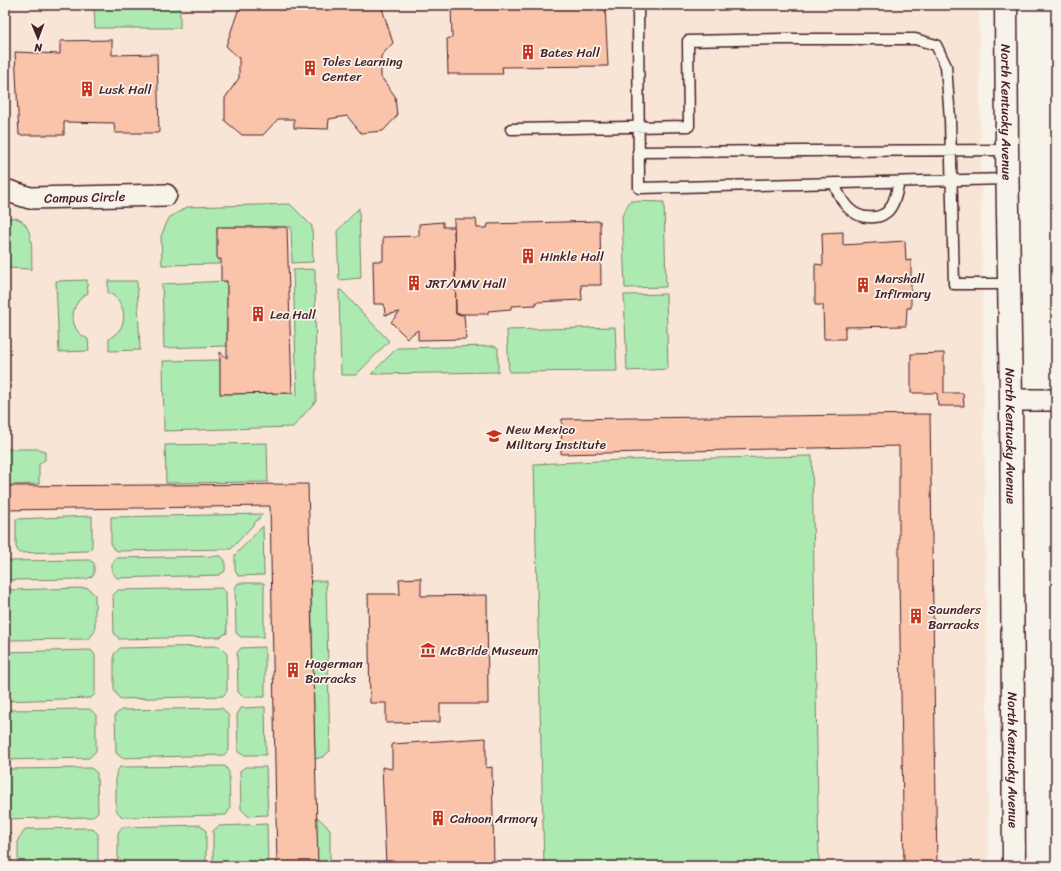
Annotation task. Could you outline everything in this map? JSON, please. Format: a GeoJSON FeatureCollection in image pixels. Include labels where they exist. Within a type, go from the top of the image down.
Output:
{"type":"FeatureCollection","features":[{"type":"Feature","properties":{"kind":"street","name":"North Kentucky Avenue"},"geometry":{"type":"LineString","coordinates":[[1006,5],[1006,150],[1011,400],[1014,866]]}},
{"type":"Feature","properties":{"kind":"street","name":"Campus Circle"},"geometry":{"type":"LineString","coordinates":[[5,190],[30,198],[166,195]]}},
{"type":"Feature","properties":{"kind":"street"},"geometry":{"type":"LineString","coordinates":[[1011,400],[1056,400]]}},
{"type":"Feature","properties":{"kind":"lane"},"geometry":{"type":"LineString","coordinates":[[638,5],[638,188],[1007,179]]}},
{"type":"Feature","properties":{"kind":"lane"},"geometry":{"type":"LineString","coordinates":[[511,129],[689,126],[688,41],[915,39],[936,45],[946,66],[950,119],[954,284],[1009,284]]}},
{"type":"Feature","properties":{"kind":"lane"},"geometry":{"type":"LineString","coordinates":[[638,152],[1006,150]]}},
{"type":"Feature","properties":{"kind":"lane"},"geometry":{"type":"LineString","coordinates":[[834,183],[839,196],[848,208],[856,215],[869,218],[879,217],[888,211],[899,182]]}},
{"type":"Feature","properties":{"kind":"shaded area","name":"New Mexico Military Institute"},"geometry":{"type":"Polygon","coordinates":[[[5,5],[979,5],[989,866],[5,866],[5,5]]]}},
{"type":"Feature","properties":{"kind":"green space"},"geometry":{"type":"Polygon","coordinates":[[[94,5],[180,5],[180,28],[95,28],[94,5]]]}},
{"type":"Feature","properties":{"kind":"green space"},"geometry":{"type":"Polygon","coordinates":[[[630,201],[664,202],[666,287],[625,288],[622,216],[630,201]]]}},
{"type":"Feature","properties":{"kind":"green space"},"geometry":{"type":"Polygon","coordinates":[[[290,204],[312,226],[313,262],[292,263],[291,227],[217,227],[219,264],[162,265],[161,236],[170,217],[187,207],[290,204]]]}},
{"type":"Feature","properties":{"kind":"green space"},"geometry":{"type":"Polygon","coordinates":[[[359,208],[361,278],[339,280],[337,231],[359,208]]]}},
{"type":"Feature","properties":{"kind":"green space"},"geometry":{"type":"Polygon","coordinates":[[[5,218],[18,219],[27,228],[30,234],[32,248],[32,269],[5,268],[5,218]]]}},
{"type":"Feature","properties":{"kind":"green space"},"geometry":{"type":"Polygon","coordinates":[[[315,269],[316,401],[293,427],[164,431],[163,361],[220,360],[221,394],[292,393],[297,396],[293,270],[315,269]]]}},
{"type":"Feature","properties":{"kind":"green space"},"geometry":{"type":"Polygon","coordinates":[[[87,280],[88,293],[77,303],[73,316],[76,329],[81,335],[88,339],[89,351],[59,352],[56,281],[87,280]]]}},
{"type":"Feature","properties":{"kind":"green space"},"geometry":{"type":"Polygon","coordinates":[[[108,281],[137,281],[140,350],[109,351],[109,339],[117,333],[121,327],[124,316],[119,302],[108,293],[108,281]]]}},
{"type":"Feature","properties":{"kind":"green space"},"geometry":{"type":"Polygon","coordinates":[[[227,281],[227,346],[164,348],[162,284],[227,281]]]}},
{"type":"Feature","properties":{"kind":"green space"},"geometry":{"type":"Polygon","coordinates":[[[339,290],[341,290],[389,341],[356,375],[341,375],[339,290]]]}},
{"type":"Feature","properties":{"kind":"green space"},"geometry":{"type":"Polygon","coordinates":[[[666,294],[668,369],[627,371],[624,295],[666,294]]]}},
{"type":"Feature","properties":{"kind":"green space"},"geometry":{"type":"Polygon","coordinates":[[[615,327],[617,371],[509,372],[507,330],[615,327]]]}},
{"type":"Feature","properties":{"kind":"green space"},"geometry":{"type":"Polygon","coordinates":[[[494,346],[498,348],[498,372],[371,374],[397,348],[494,346]]]}},
{"type":"Feature","properties":{"kind":"green space"},"geometry":{"type":"Polygon","coordinates":[[[267,443],[268,482],[166,483],[165,445],[267,443]]]}},
{"type":"Feature","properties":{"kind":"green space"},"geometry":{"type":"Polygon","coordinates":[[[5,449],[38,449],[45,451],[45,460],[39,464],[39,484],[5,485],[5,449]]]}},
{"type":"Feature","properties":{"kind":"green space"},"geometry":{"type":"Polygon","coordinates":[[[812,456],[819,866],[544,866],[534,464],[621,460],[812,456]]]}},
{"type":"Feature","properties":{"kind":"green space"},"geometry":{"type":"Polygon","coordinates":[[[263,514],[231,549],[117,551],[111,546],[111,517],[263,514]]]}},
{"type":"Feature","properties":{"kind":"green space"},"geometry":{"type":"Polygon","coordinates":[[[92,516],[92,547],[88,551],[19,553],[16,547],[16,519],[92,516]]]}},
{"type":"Feature","properties":{"kind":"green space"},"geometry":{"type":"Polygon","coordinates":[[[263,526],[264,575],[238,576],[235,570],[235,555],[263,526]]]}},
{"type":"Feature","properties":{"kind":"green space"},"geometry":{"type":"Polygon","coordinates":[[[221,556],[225,560],[225,571],[219,575],[117,578],[112,572],[112,564],[116,558],[221,556]]]}},
{"type":"Feature","properties":{"kind":"green space"},"geometry":{"type":"Polygon","coordinates":[[[89,560],[94,563],[94,575],[87,579],[5,580],[5,561],[89,560]]]}},
{"type":"Feature","properties":{"kind":"green space"},"geometry":{"type":"Polygon","coordinates":[[[311,581],[326,581],[330,751],[323,757],[315,759],[311,581]]]}},
{"type":"Feature","properties":{"kind":"green space"},"geometry":{"type":"Polygon","coordinates":[[[238,583],[264,583],[264,637],[241,637],[236,633],[235,588],[238,583]]]}},
{"type":"Feature","properties":{"kind":"green space"},"geometry":{"type":"Polygon","coordinates":[[[88,588],[95,595],[95,631],[89,639],[5,640],[5,590],[88,588]]]}},
{"type":"Feature","properties":{"kind":"green space"},"geometry":{"type":"Polygon","coordinates":[[[221,588],[226,592],[227,633],[220,637],[119,639],[114,633],[113,595],[118,590],[221,588]]]}},
{"type":"Feature","properties":{"kind":"green space"},"geometry":{"type":"Polygon","coordinates":[[[219,646],[227,654],[227,691],[223,696],[120,699],[114,690],[114,654],[120,648],[219,646]]]}},
{"type":"Feature","properties":{"kind":"green space"},"geometry":{"type":"Polygon","coordinates":[[[265,647],[265,697],[243,697],[238,692],[237,653],[241,648],[265,647]]]}},
{"type":"Feature","properties":{"kind":"green space"},"geometry":{"type":"Polygon","coordinates":[[[91,650],[95,655],[95,694],[91,698],[5,701],[5,652],[91,650]]]}},
{"type":"Feature","properties":{"kind":"green space"},"geometry":{"type":"Polygon","coordinates":[[[265,707],[266,755],[243,755],[238,752],[237,715],[241,708],[265,707]]]}},
{"type":"Feature","properties":{"kind":"green space"},"geometry":{"type":"Polygon","coordinates":[[[222,708],[229,716],[229,750],[224,755],[122,758],[116,753],[115,715],[121,710],[222,708]]]}},
{"type":"Feature","properties":{"kind":"green space"},"geometry":{"type":"Polygon","coordinates":[[[90,709],[96,715],[96,751],[89,758],[5,760],[5,710],[90,709]]]}},
{"type":"Feature","properties":{"kind":"green space"},"geometry":{"type":"Polygon","coordinates":[[[225,766],[229,772],[230,809],[226,815],[122,817],[116,810],[116,773],[120,767],[225,766]]]}},
{"type":"Feature","properties":{"kind":"green space"},"geometry":{"type":"Polygon","coordinates":[[[245,767],[266,767],[268,815],[248,816],[241,809],[240,771],[245,767]]]}},
{"type":"Feature","properties":{"kind":"green space"},"geometry":{"type":"Polygon","coordinates":[[[91,768],[97,773],[98,812],[92,817],[5,819],[5,769],[91,768]]]}},
{"type":"Feature","properties":{"kind":"green space"},"geometry":{"type":"Polygon","coordinates":[[[313,813],[330,829],[330,866],[300,866],[313,813]]]}},
{"type":"Feature","properties":{"kind":"green space"},"geometry":{"type":"Polygon","coordinates":[[[267,824],[268,866],[213,866],[213,831],[219,826],[267,824]]]}},
{"type":"Feature","properties":{"kind":"green space"},"geometry":{"type":"Polygon","coordinates":[[[201,825],[206,831],[206,866],[122,866],[118,863],[118,833],[122,827],[201,825]]]}},
{"type":"Feature","properties":{"kind":"green space"},"geometry":{"type":"Polygon","coordinates":[[[92,828],[98,834],[98,863],[95,866],[18,866],[18,839],[26,829],[92,828]]]}},
{"type":"Feature","properties":{"kind":"green space"},"geometry":{"type":"Polygon","coordinates":[[[5,829],[11,834],[11,866],[5,866],[5,829]]]}},
{"type":"Feature","properties":{"kind":"building","name":"Toles Learning Center"},"geometry":{"type":"Polygon","coordinates":[[[240,5],[381,5],[393,43],[381,56],[381,77],[395,96],[397,116],[383,131],[361,133],[347,116],[329,119],[328,129],[294,128],[294,119],[278,119],[263,135],[242,135],[225,121],[225,98],[239,78],[239,58],[226,46],[240,5]]]}},
{"type":"Feature","properties":{"kind":"building","name":"Bates Hall"},"geometry":{"type":"Polygon","coordinates":[[[451,5],[605,5],[608,66],[502,67],[503,74],[448,74],[447,39],[452,37],[451,5]]]}},
{"type":"Feature","properties":{"kind":"building","name":"Lusk Hall"},"geometry":{"type":"Polygon","coordinates":[[[112,40],[112,55],[157,54],[159,133],[115,133],[114,123],[64,122],[64,135],[19,135],[15,52],[60,54],[60,41],[112,40]]]}},
{"type":"Feature","properties":{"kind":"building","name":"Hinkle Hall"},"geometry":{"type":"Polygon","coordinates":[[[454,219],[476,219],[477,228],[487,228],[488,224],[600,221],[601,285],[581,285],[582,300],[536,302],[536,305],[511,306],[511,309],[488,311],[488,314],[456,314],[454,219]]]}},
{"type":"Feature","properties":{"kind":"building","name":"JRT/VMV Hall"},"geometry":{"type":"Polygon","coordinates":[[[443,222],[443,227],[454,227],[456,314],[464,315],[466,339],[418,340],[418,330],[407,338],[391,322],[400,312],[385,315],[384,304],[374,304],[373,261],[383,261],[383,237],[419,236],[419,224],[443,222]]]}},
{"type":"Feature","properties":{"kind":"building","name":"Lea Hall"},"geometry":{"type":"Polygon","coordinates":[[[217,227],[287,227],[292,393],[220,394],[220,352],[227,358],[227,281],[221,281],[221,259],[217,259],[217,227]]]}},
{"type":"Feature","properties":{"kind":"building","name":"Marshall Infirmary"},"geometry":{"type":"Polygon","coordinates":[[[843,232],[843,245],[905,241],[906,261],[911,260],[911,308],[907,308],[906,326],[845,327],[845,339],[824,339],[823,305],[815,305],[815,264],[823,265],[822,233],[843,232]]]}},
{"type":"Feature","properties":{"kind":"building"},"geometry":{"type":"Polygon","coordinates":[[[944,353],[944,393],[963,393],[964,406],[938,406],[937,393],[911,393],[911,354],[944,353]]]}},
{"type":"Feature","properties":{"kind":"building","name":"Saunders Barracks"},"geometry":{"type":"Polygon","coordinates":[[[930,414],[937,866],[904,866],[899,580],[899,446],[561,454],[562,419],[930,414]]]}},
{"type":"Feature","properties":{"kind":"building","name":"Hagerman Barracks"},"geometry":{"type":"Polygon","coordinates":[[[308,484],[318,866],[277,866],[270,506],[5,510],[5,486],[308,484]]]}},
{"type":"Feature","properties":{"kind":"building","name":"McBride Museum"},"geometry":{"type":"Polygon","coordinates":[[[421,578],[421,596],[487,595],[488,704],[440,704],[440,722],[386,723],[386,703],[370,703],[368,594],[400,594],[399,579],[421,578]]]}},
{"type":"Feature","properties":{"kind":"building","name":"Cahoon Armory"},"geometry":{"type":"Polygon","coordinates":[[[486,738],[486,768],[492,767],[494,866],[386,866],[382,767],[392,769],[392,744],[486,738]]]}},
{"type":"Feature","properties":{"kind":"place","name":"Bates Hall"},"geometry":{"type":"Point","coordinates":[528,52]}},
{"type":"Feature","properties":{"kind":"place","name":"Toles Learning Center"},"geometry":{"type":"Point","coordinates":[310,68]}},
{"type":"Feature","properties":{"kind":"place","name":"Lusk Hall"},"geometry":{"type":"Point","coordinates":[87,89]}},
{"type":"Feature","properties":{"kind":"place","name":"Hinkle Hall"},"geometry":{"type":"Point","coordinates":[528,256]}},
{"type":"Feature","properties":{"kind":"place","name":"JRT/VMV Hall"},"geometry":{"type":"Point","coordinates":[414,283]}},
{"type":"Feature","properties":{"kind":"place","name":"Marshall Infirmary"},"geometry":{"type":"Point","coordinates":[863,285]}},
{"type":"Feature","properties":{"kind":"place","name":"Lea Hall"},"geometry":{"type":"Point","coordinates":[258,314]}},
{"type":"Feature","properties":{"kind":"place","name":"New Mexico Military Institute"},"geometry":{"type":"Point","coordinates":[494,436]}},
{"type":"Feature","properties":{"kind":"place","name":"Saunders Barracks"},"geometry":{"type":"Point","coordinates":[916,616]}},
{"type":"Feature","properties":{"kind":"place","name":"McBride Museum"},"geometry":{"type":"Point","coordinates":[428,650]}},
{"type":"Feature","properties":{"kind":"place","name":"Hagerman Barracks"},"geometry":{"type":"Point","coordinates":[293,670]}},
{"type":"Feature","properties":{"kind":"place","name":"Cahoon Armory"},"geometry":{"type":"Point","coordinates":[438,818]}}]}
